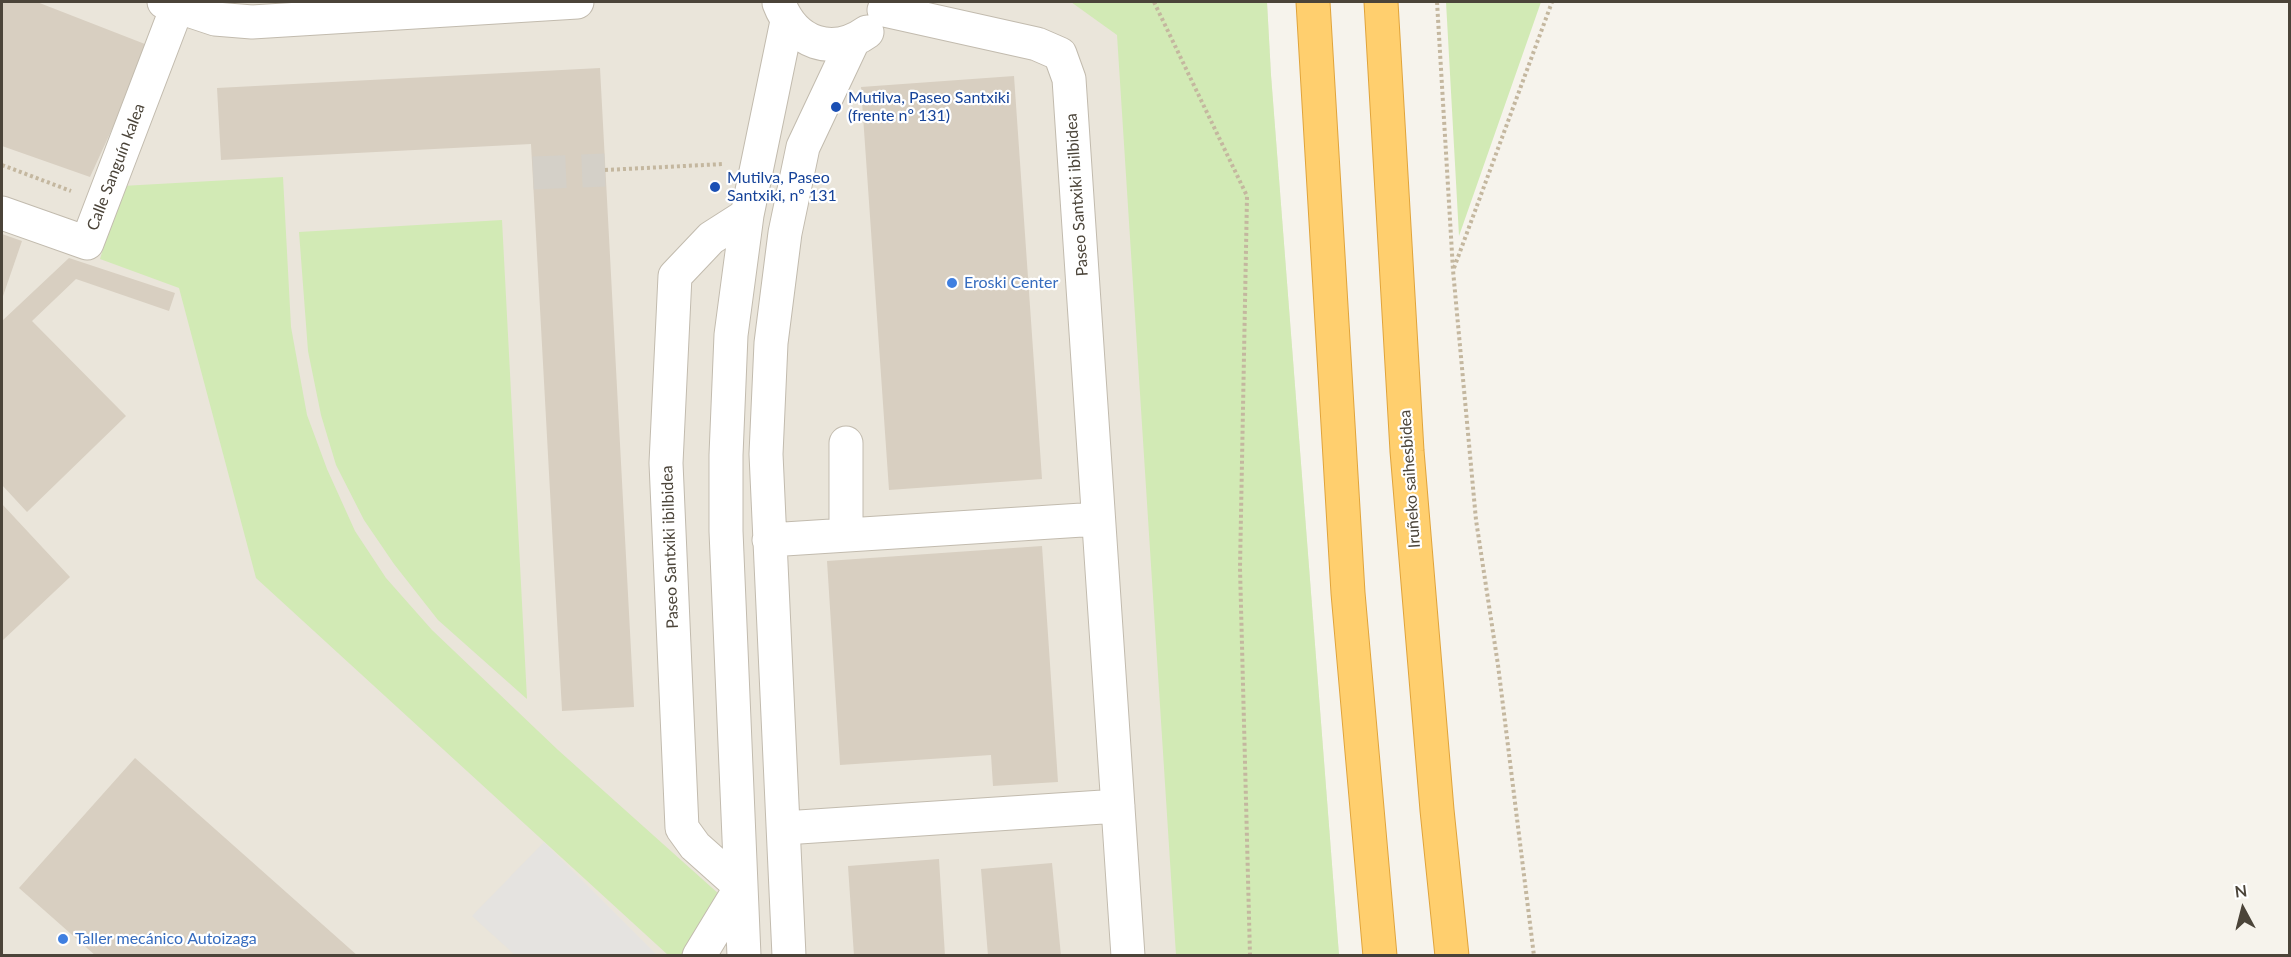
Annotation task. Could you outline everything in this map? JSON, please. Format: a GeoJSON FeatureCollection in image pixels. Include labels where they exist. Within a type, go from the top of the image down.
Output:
{"type":"FeatureCollection","features":[{"type":"Feature","properties":{"kind":"highway"},"geometry":{"type":"LineString","coordinates":[[1313,2],[1348,593],[1380,956]]}},
{"type":"Feature","properties":{"kind":"highway","name":"Iruñeko saihesbidea"},"geometry":{"type":"LineString","coordinates":[[1382,2],[1407,451],[1437,810],[1452,956]]}},
{"type":"Feature","properties":{"kind":"street"},"geometry":{"type":"LineString","coordinates":[[173,3],[215,19],[252,22],[574,2]]}},
{"type":"Feature","properties":{"kind":"street","name":"Calle Sanguín kalea"},"geometry":{"type":"LineString","coordinates":[[2,213],[87,243],[173,3]]}},
{"type":"Feature","properties":{"kind":"street"},"geometry":{"type":"LineString","coordinates":[[783,11],[799,34],[816,43],[835,45],[854,41],[866,34],[877,23],[885,6]]}},
{"type":"Feature","properties":{"kind":"street","name":"Paseo Santxiki ibilbidea"},"geometry":{"type":"LineString","coordinates":[[885,6],[1037,44],[1060,54],[1070,79],[1128,956]]}},
{"type":"Feature","properties":{"kind":"street"},"geometry":{"type":"LineString","coordinates":[[744,956],[726,531],[726,455],[731,335],[747,215],[783,11]]}},
{"type":"Feature","properties":{"kind":"street"},"geometry":{"type":"LineString","coordinates":[[789,956],[766,454],[771,354],[785,233],[803,147],[854,41]]}},
{"type":"Feature","properties":{"kind":"street","name":"Paseo Santxiki ibilbidea"},"geometry":{"type":"LineString","coordinates":[[741,887],[694,846],[682,828],[666,463],[675,276],[711,238],[747,215]]}},
{"type":"Feature","properties":{"kind":"street"},"geometry":{"type":"LineString","coordinates":[[846,443],[846,535]]}},
{"type":"Feature","properties":{"kind":"street"},"geometry":{"type":"LineString","coordinates":[[769,540],[1098,519]]}},
{"type":"Feature","properties":{"kind":"street"},"geometry":{"type":"LineString","coordinates":[[784,828],[1118,806]]}},
{"type":"Feature","properties":{"kind":"street"},"geometry":{"type":"LineString","coordinates":[[699,956],[741,887]]}},
{"type":"Feature","properties":{"kind":"path"},"geometry":{"type":"LineString","coordinates":[[1154,2],[1247,196],[1240,568],[1250,956]]}},
{"type":"Feature","properties":{"kind":"path"},"geometry":{"type":"LineString","coordinates":[[1437,2],[1453,270],[1476,520],[1498,665],[1534,956]]}},
{"type":"Feature","properties":{"kind":"path"},"geometry":{"type":"LineString","coordinates":[[1453,270],[1552,2]]}},
{"type":"Feature","properties":{"kind":"path"},"geometry":{"type":"LineString","coordinates":[[605,170],[733,164]]}},
{"type":"Feature","properties":{"kind":"path","name":"Calle Sanguín kalea"},"geometry":{"type":"LineString","coordinates":[[2,165],[80,195]]}},
{"type":"Feature","properties":{"kind":"shaded area"},"geometry":{"type":"Polygon","coordinates":[[[2,2],[1267,2],[1339,955],[2,956],[2,2]]]}},
{"type":"Feature","properties":{"kind":"shaded area"},"geometry":{"type":"Polygon","coordinates":[[[544,842],[657,955],[515,955],[472,916],[544,842]]]}},
{"type":"Feature","properties":{"kind":"green space"},"geometry":{"type":"Polygon","coordinates":[[[1071,2],[1267,2],[1339,955],[1176,955],[1117,35],[1071,2]]]}},
{"type":"Feature","properties":{"kind":"green space"},"geometry":{"type":"Polygon","coordinates":[[[1446,2],[1541,2],[1459,236],[1446,2]]]}},
{"type":"Feature","properties":{"kind":"green space"},"geometry":{"type":"Polygon","coordinates":[[[283,177],[291,327],[307,415],[327,469],[355,531],[386,578],[432,630],[558,750],[720,895],[687,955],[668,955],[256,578],[179,288],[100,259],[122,186],[283,177]]]}},
{"type":"Feature","properties":{"kind":"green space"},"geometry":{"type":"Polygon","coordinates":[[[502,220],[527,699],[438,620],[394,564],[364,520],[336,465],[321,415],[308,351],[299,232],[502,220]]]}},
{"type":"Feature","properties":{"kind":"building"},"geometry":{"type":"Polygon","coordinates":[[[2,2],[37,2],[150,46],[90,177],[2,146],[2,2]]]}},
{"type":"Feature","properties":{"kind":"building"},"geometry":{"type":"Polygon","coordinates":[[[600,68],[634,707],[562,711],[531,144],[221,160],[217,88],[600,68]]]}},
{"type":"Feature","properties":{"kind":"building","name":"Eroski Center"},"geometry":{"type":"Polygon","coordinates":[[[1014,76],[1042,479],[889,490],[861,87],[1014,76]]]}},
{"type":"Feature","properties":{"kind":"building"},"geometry":{"type":"Polygon","coordinates":[[[2,234],[22,241],[2,299],[2,234]]]}},
{"type":"Feature","properties":{"kind":"building"},"geometry":{"type":"Polygon","coordinates":[[[69,258],[175,293],[169,311],[76,279],[32,321],[126,416],[27,512],[2,485],[2,321],[69,258]]]}},
{"type":"Feature","properties":{"kind":"building"},"geometry":{"type":"Polygon","coordinates":[[[2,504],[70,577],[2,641],[2,504]]]}},
{"type":"Feature","properties":{"kind":"building"},"geometry":{"type":"Polygon","coordinates":[[[1042,546],[1058,782],[993,786],[991,755],[840,765],[827,561],[1042,546]]]}},
{"type":"Feature","properties":{"kind":"building"},"geometry":{"type":"Polygon","coordinates":[[[135,758],[358,956],[96,956],[19,888],[135,758]]]}},
{"type":"Feature","properties":{"kind":"building"},"geometry":{"type":"Polygon","coordinates":[[[939,859],[945,956],[854,956],[848,866],[939,859]]]}},
{"type":"Feature","properties":{"kind":"building"},"geometry":{"type":"Polygon","coordinates":[[[1052,863],[1061,956],[988,956],[981,869],[1052,863]]]}},
{"type":"Feature","properties":{"kind":"tunnel"},"geometry":{"type":"LineString","coordinates":[[533,173],[605,170]]}},
{"type":"Feature","properties":{"kind":"place","name":"Mutilva, Paseo Santxiki (frente nº 131)"},"geometry":{"type":"Point","coordinates":[836,107]}},
{"type":"Feature","properties":{"kind":"place","name":"Mutilva, Paseo Santxiki, nº 131"},"geometry":{"type":"Point","coordinates":[715,187]}},
{"type":"Feature","properties":{"kind":"place","name":"Eroski Center"},"geometry":{"type":"Point","coordinates":[952,283]}},
{"type":"Feature","properties":{"kind":"place","name":"Taller mecánico Autoizaga"},"geometry":{"type":"Point","coordinates":[63,939]}}]}
